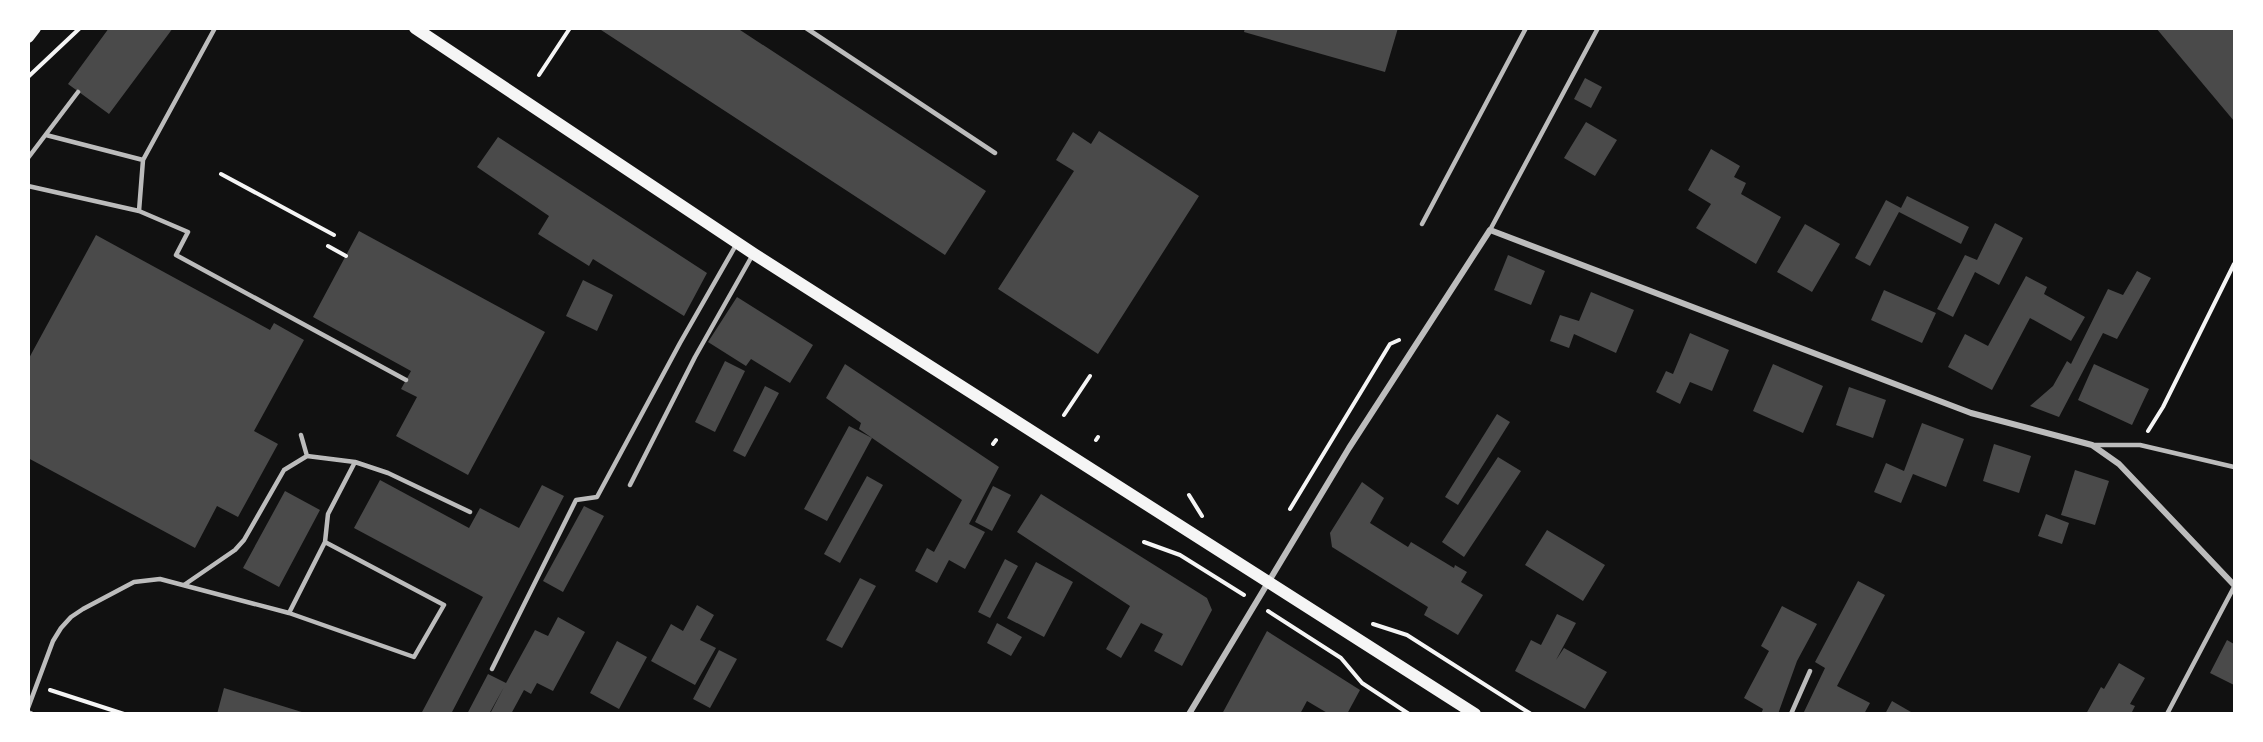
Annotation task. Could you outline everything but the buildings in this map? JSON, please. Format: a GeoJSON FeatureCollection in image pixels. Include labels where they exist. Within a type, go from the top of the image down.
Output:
{"type":"FeatureCollection","features":[{"type":"Feature","properties":{"kind":"main road"},"geometry":{"type":"LineString","coordinates":[[28,37],[36,28]]}},
{"type":"Feature","properties":{"kind":"main road"},"geometry":{"type":"LineString","coordinates":[[415,28],[754,254],[1475,714]]}},
{"type":"Feature","properties":{"kind":"street"},"geometry":{"type":"LineString","coordinates":[[1189,714],[1349,448],[1490,230],[1971,413],[2092,445],[2119,464],[2235,586]]}},
{"type":"Feature","properties":{"kind":"lane"},"geometry":{"type":"LineString","coordinates":[[140,211],[143,160],[215,28]]}},
{"type":"Feature","properties":{"kind":"lane"},"geometry":{"type":"LineString","coordinates":[[806,28],[996,153]]}},
{"type":"Feature","properties":{"kind":"lane"},"geometry":{"type":"LineString","coordinates":[[1422,224],[1526,28]]}},
{"type":"Feature","properties":{"kind":"lane"},"geometry":{"type":"LineString","coordinates":[[1490,230],[1598,28]]}},
{"type":"Feature","properties":{"kind":"lane"},"geometry":{"type":"LineString","coordinates":[[28,158],[78,92]]}},
{"type":"Feature","properties":{"kind":"lane"},"geometry":{"type":"LineString","coordinates":[[46,135],[143,160]]}},
{"type":"Feature","properties":{"kind":"lane"},"geometry":{"type":"LineString","coordinates":[[28,186],[140,211],[188,231],[176,255],[406,380]]}},
{"type":"Feature","properties":{"kind":"lane"},"geometry":{"type":"LineString","coordinates":[[492,669],[576,500],[597,497],[680,343],[738,243]]}},
{"type":"Feature","properties":{"kind":"lane"},"geometry":{"type":"LineString","coordinates":[[630,485],[695,357],[754,254]]}},
{"type":"Feature","properties":{"kind":"lane"},"geometry":{"type":"LineString","coordinates":[[301,435],[307,456]]}},
{"type":"Feature","properties":{"kind":"lane"},"geometry":{"type":"LineString","coordinates":[[2092,445],[2140,445],[2235,467]]}},
{"type":"Feature","properties":{"kind":"lane"},"geometry":{"type":"LineString","coordinates":[[184,585],[236,550],[285,470],[307,456],[355,462],[388,473],[470,513]]}},
{"type":"Feature","properties":{"kind":"lane"},"geometry":{"type":"LineString","coordinates":[[289,613],[325,542],[328,514],[355,462]]}},
{"type":"Feature","properties":{"kind":"lane"},"geometry":{"type":"LineString","coordinates":[[28,708],[53,641],[71,617],[134,582],[160,579],[289,613],[414,657],[444,605],[325,542]]}},
{"type":"Feature","properties":{"kind":"lane"},"geometry":{"type":"LineString","coordinates":[[2167,714],[2235,586]]}},
{"type":"Feature","properties":{"kind":"lane"},"geometry":{"type":"LineString","coordinates":[[1791,714],[1810,672]]}},
{"type":"Feature","properties":{"kind":"path"},"geometry":{"type":"LineString","coordinates":[[28,77],[80,28]]}},
{"type":"Feature","properties":{"kind":"path"},"geometry":{"type":"LineString","coordinates":[[539,75],[570,28]]}},
{"type":"Feature","properties":{"kind":"path"},"geometry":{"type":"LineString","coordinates":[[221,174],[334,235]]}},
{"type":"Feature","properties":{"kind":"path"},"geometry":{"type":"LineString","coordinates":[[328,246],[346,256]]}},
{"type":"Feature","properties":{"kind":"path"},"geometry":{"type":"LineString","coordinates":[[2140,445],[2163,407],[2235,264]]}},
{"type":"Feature","properties":{"kind":"path"},"geometry":{"type":"LineString","coordinates":[[1064,415],[1090,376]]}},
{"type":"Feature","properties":{"kind":"path"},"geometry":{"type":"LineString","coordinates":[[1144,542],[1180,555],[1220,580]]}},
{"type":"Feature","properties":{"kind":"path"},"geometry":{"type":"LineString","coordinates":[[1370,623],[1407,635],[1531,714]]}},
{"type":"Feature","properties":{"kind":"path"},"geometry":{"type":"LineString","coordinates":[[1290,625],[1341,657],[1362,684],[1409,714]]}},
{"type":"Feature","properties":{"kind":"path"},"geometry":{"type":"LineString","coordinates":[[37,686],[124,714]]}}]}
